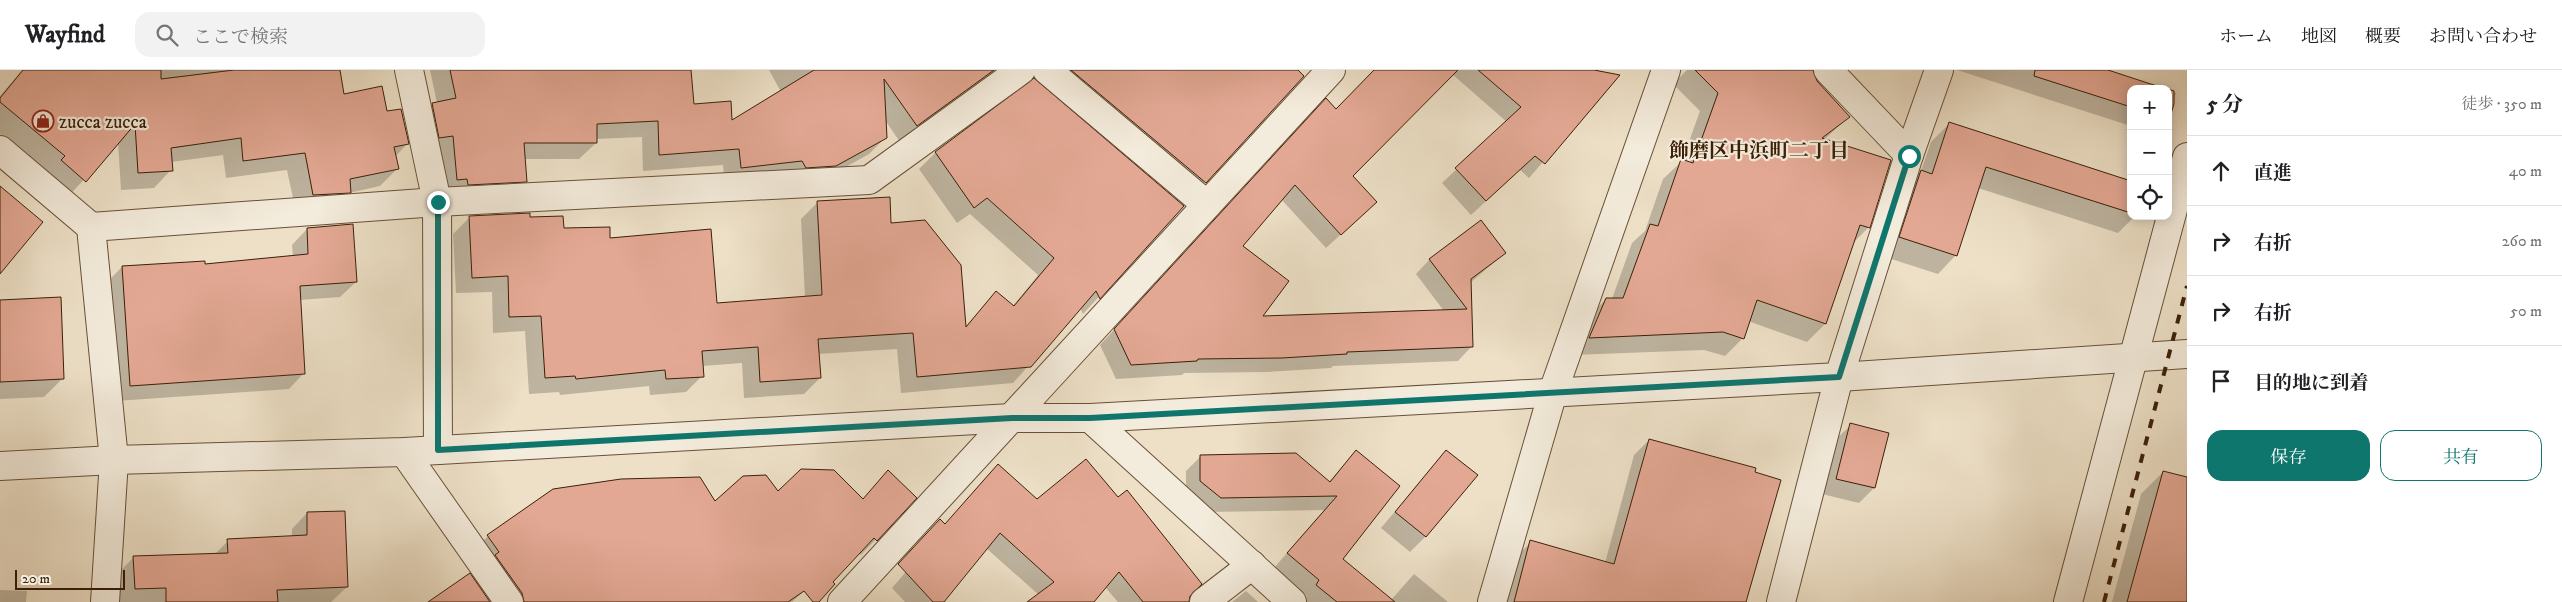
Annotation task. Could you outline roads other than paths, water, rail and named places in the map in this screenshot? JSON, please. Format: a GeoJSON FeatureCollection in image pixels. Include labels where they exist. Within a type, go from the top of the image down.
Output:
{"type":"FeatureCollection","features":[{"type":"Feature","properties":{"kind":"street"},"geometry":{"type":"LineString","coordinates":[[409,70],[438,202],[438,450]]}},
{"type":"Feature","properties":{"kind":"street"},"geometry":{"type":"LineString","coordinates":[[91,227],[438,202],[869,180],[1021,70]]}},
{"type":"Feature","properties":{"kind":"street"},"geometry":{"type":"LineString","coordinates":[[1047,70],[1207,205]]}},
{"type":"Feature","properties":{"kind":"street"},"geometry":{"type":"LineString","coordinates":[[842,602],[1331,70]]}},
{"type":"Feature","properties":{"kind":"street"},"geometry":{"type":"LineString","coordinates":[[1828,70],[1909,156]]}},
{"type":"Feature","properties":{"kind":"street"},"geometry":{"type":"LineString","coordinates":[[1781,602],[1839,377],[1909,156],[1939,70]]}},
{"type":"Feature","properties":{"kind":"street"},"geometry":{"type":"LineString","coordinates":[[1492,602],[1554,392],[1660,71]]}},
{"type":"Feature","properties":{"kind":"street"},"geometry":{"type":"LineString","coordinates":[[0,150],[91,227],[114,460],[105,602]]}},
{"type":"Feature","properties":{"kind":"street"},"geometry":{"type":"LineString","coordinates":[[2068,602],[2187,157]]}},
{"type":"Feature","properties":{"kind":"street"},"geometry":{"type":"LineString","coordinates":[[0,466],[114,460],[404,452],[1012,418],[1090,418],[1839,377],[2187,354]]}},
{"type":"Feature","properties":{"kind":"street"},"geometry":{"type":"LineString","coordinates":[[1090,418],[1292,602]]}},
{"type":"Feature","properties":{"kind":"street"},"geometry":{"type":"LineString","coordinates":[[404,452],[509,602]]}},
{"type":"Feature","properties":{"kind":"street"},"geometry":{"type":"LineString","coordinates":[[1204,602],[1252,565]]}},
{"type":"Feature","properties":{"kind":"railway"},"geometry":{"type":"LineString","coordinates":[[2104,602],[2187,286]]}},
{"type":"Feature","properties":{"kind":"place","name":"zucca zucca"},"geometry":{"type":"Point","coordinates":[43,121]}},
{"type":"Feature","properties":{"kind":"district","name":"飾磨区中浜町二丁目"},"geometry":{"type":"Point","coordinates":[1759,150]}}]}
